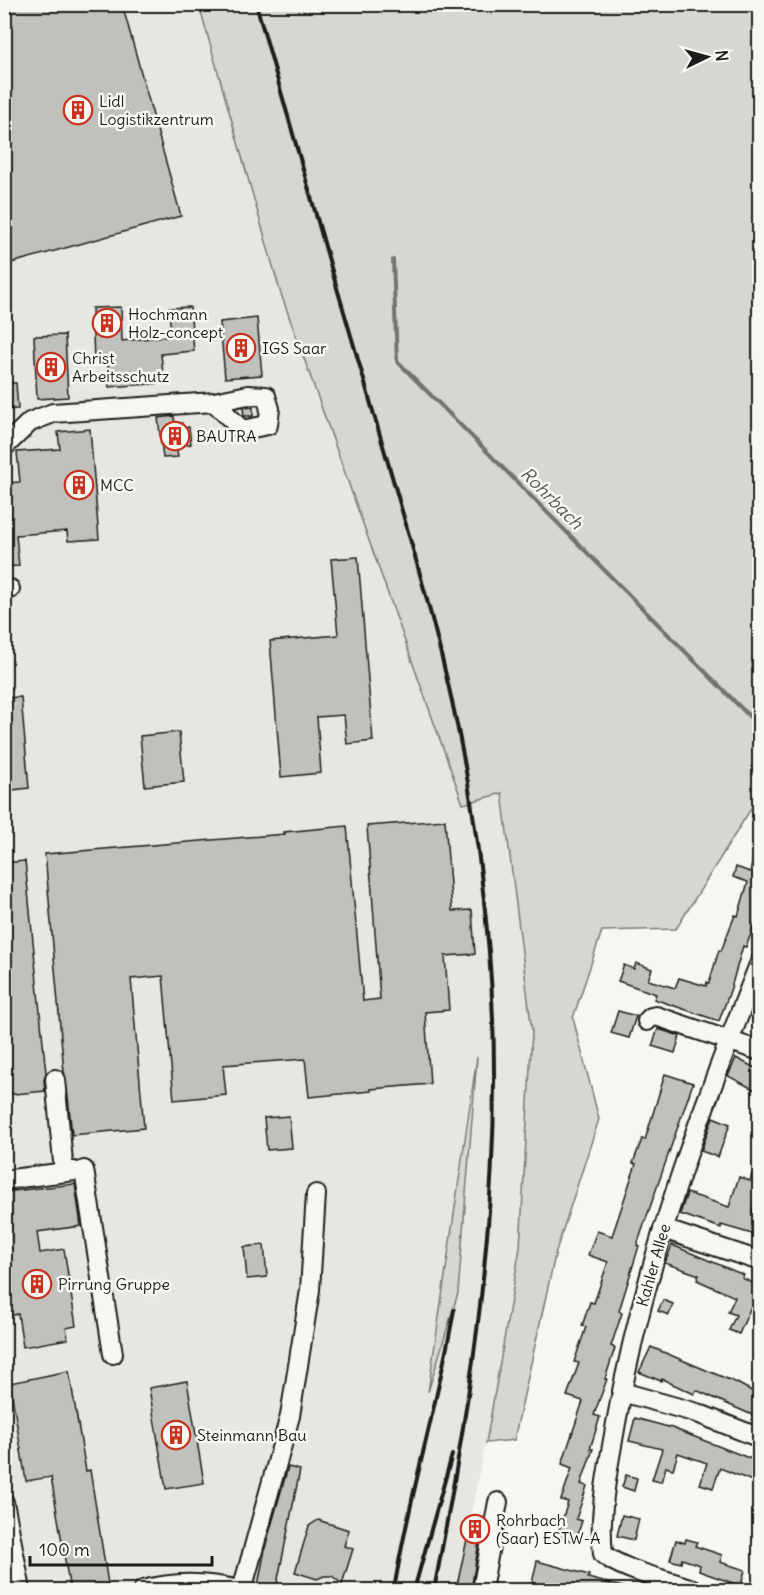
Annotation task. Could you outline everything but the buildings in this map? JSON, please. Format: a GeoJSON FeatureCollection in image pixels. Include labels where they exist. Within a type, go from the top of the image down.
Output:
{"type":"FeatureCollection","features":[{"type":"Feature","properties":{"kind":"street"},"geometry":{"type":"LineString","coordinates":[[4,447],[30,422],[53,413],[214,402]]}},
{"type":"Feature","properties":{"kind":"street","name":"Kahler Allee"},"geometry":{"type":"LineString","coordinates":[[695,1590],[609,1560],[603,1554],[601,1540],[604,1506],[622,1392],[636,1323],[663,1229],[689,1151],[759,962]]}},
{"type":"Feature","properties":{"kind":"street"},"geometry":{"type":"LineString","coordinates":[[647,1021],[656,1016],[759,1051]]}},
{"type":"Feature","properties":{"kind":"street"},"geometry":{"type":"LineString","coordinates":[[55,1079],[64,1172]]}},
{"type":"Feature","properties":{"kind":"street"},"geometry":{"type":"LineString","coordinates":[[4,1180],[90,1169],[112,1354]]}},
{"type":"Feature","properties":{"kind":"street"},"geometry":{"type":"LineString","coordinates":[[143,1590],[172,1584],[193,1583],[241,1590],[254,1553],[290,1416],[310,1290],[316,1194]]}},
{"type":"Feature","properties":{"kind":"street"},"geometry":{"type":"LineString","coordinates":[[663,1229],[759,1261]]}},
{"type":"Feature","properties":{"kind":"street"},"geometry":{"type":"LineString","coordinates":[[622,1392],[697,1413],[759,1438]]}},
{"type":"Feature","properties":{"kind":"street"},"geometry":{"type":"LineString","coordinates":[[4,1502],[21,1590]]}},
{"type":"Feature","properties":{"kind":"street"},"geometry":{"type":"LineString","coordinates":[[482,1590],[498,1502]]}},
{"type":"Feature","properties":{"kind":"shaded area"},"geometry":{"type":"Polygon","coordinates":[[[5,5],[199,5],[280,291],[463,804],[502,793],[532,1031],[520,1248],[498,1382],[455,1590],[5,1590],[5,5]],[[475,1071],[430,1387],[458,1293],[475,1071]]]}},
{"type":"Feature","properties":{"kind":"shaded area"},"geometry":{"type":"Polygon","coordinates":[[[199,5],[759,5],[759,810],[752,807],[676,929],[602,931],[573,1018],[599,1119],[556,1251],[514,1440],[486,1443],[520,1248],[532,1031],[502,793],[463,804],[280,291],[199,5]]]}},
{"type":"Feature","properties":{"kind":"shaded area"},"geometry":{"type":"Polygon","coordinates":[[[477,1057],[458,1293],[428,1392],[477,1057]]]}},
{"type":"Feature","properties":{"kind":"waterway","name":"Rohrbach"},"geometry":{"type":"LineString","coordinates":[[393,260],[397,361],[760,727]]}},
{"type":"Feature","properties":{"kind":"railway"},"geometry":{"type":"LineString","coordinates":[[256,4],[430,610],[462,750],[481,876],[489,952],[493,1033],[494,1113],[490,1193],[484,1273],[474,1353],[434,1590]]}},
{"type":"Feature","properties":{"kind":"railway"},"geometry":{"type":"LineString","coordinates":[[394,1590],[407,1520],[454,1310]]}},
{"type":"Feature","properties":{"kind":"railway"},"geometry":{"type":"LineString","coordinates":[[414,1590],[452,1455]]}},
{"type":"Feature","properties":{"kind":"place","name":"Lidl Logistikzentrum"},"geometry":{"type":"Point","coordinates":[78,110]}},
{"type":"Feature","properties":{"kind":"place","name":"Hochmann Holz-concept"},"geometry":{"type":"Point","coordinates":[107,323]}},
{"type":"Feature","properties":{"kind":"place","name":"IGS Saar"},"geometry":{"type":"Point","coordinates":[241,348]}},
{"type":"Feature","properties":{"kind":"place","name":"Christ Arbeitsschutz"},"geometry":{"type":"Point","coordinates":[51,367]}},
{"type":"Feature","properties":{"kind":"place","name":"BAUTRA"},"geometry":{"type":"Point","coordinates":[175,436]}},
{"type":"Feature","properties":{"kind":"place","name":"MCC"},"geometry":{"type":"Point","coordinates":[79,485]}},
{"type":"Feature","properties":{"kind":"place","name":"Pirrung Gruppe"},"geometry":{"type":"Point","coordinates":[37,1284]}},
{"type":"Feature","properties":{"kind":"place","name":"Steinmann Bau"},"geometry":{"type":"Point","coordinates":[176,1435]}},
{"type":"Feature","properties":{"kind":"place","name":"Rohrbach (Saar) ESTW-A"},"geometry":{"type":"Point","coordinates":[475,1529]}}]}
